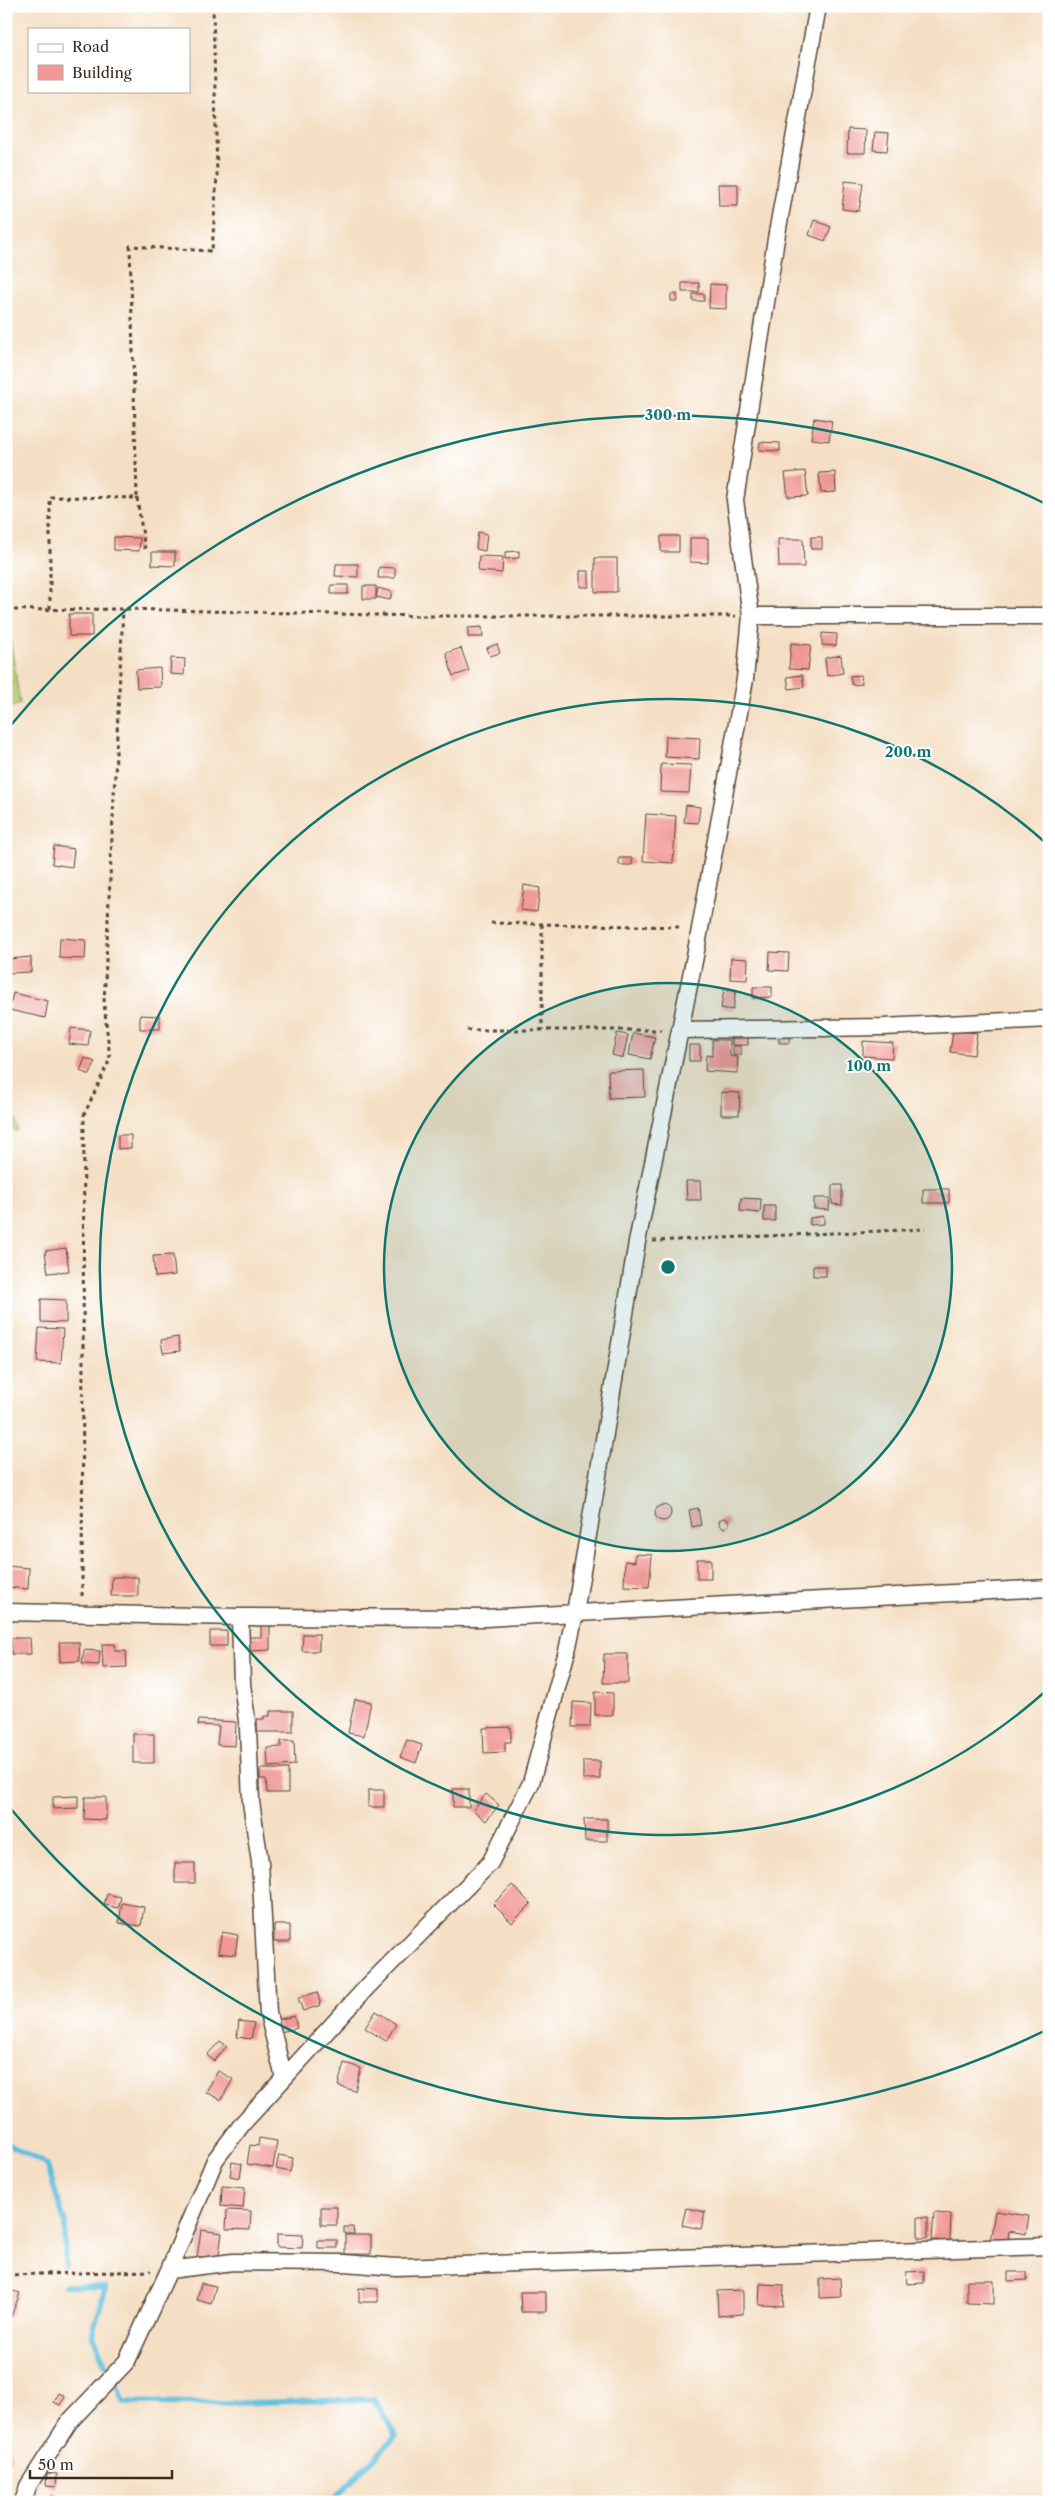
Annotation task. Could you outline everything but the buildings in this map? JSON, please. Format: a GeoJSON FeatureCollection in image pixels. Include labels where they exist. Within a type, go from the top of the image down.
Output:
{"type":"FeatureCollection","features":[{"type":"Feature","properties":{"kind":"street"},"geometry":{"type":"LineString","coordinates":[[23,2502],[28,2486],[68,2422],[127,2361],[169,2270],[215,2160],[243,2123],[367,1987],[490,1864],[531,1783],[567,1651],[575,1613],[637,1242],[680,1030],[745,679],[750,616],[735,500],[776,239],[818,6]]}},
{"type":"Feature","properties":{"kind":"street"},"geometry":{"type":"LineString","coordinates":[[750,616],[1049,616]]}},
{"type":"Feature","properties":{"kind":"street"},"geometry":{"type":"LineString","coordinates":[[680,1030],[883,1027],[1049,1019]]}},
{"type":"Feature","properties":{"kind":"street"},"geometry":{"type":"LineString","coordinates":[[6,1612],[240,1617],[485,1618],[1049,1588]]}},
{"type":"Feature","properties":{"kind":"street"},"geometry":{"type":"LineString","coordinates":[[240,1617],[242,1684],[248,1728],[251,1802],[260,1862],[268,2013],[284,2078]]}},
{"type":"Feature","properties":{"kind":"street"},"geometry":{"type":"LineString","coordinates":[[169,2270],[233,2262],[344,2263],[396,2267],[1049,2246]]}},
{"type":"Feature","properties":{"kind":"path"},"geometry":{"type":"LineString","coordinates":[[145,549],[137,498],[130,246],[212,251],[217,174],[213,6]]}},
{"type":"Feature","properties":{"kind":"path"},"geometry":{"type":"LineString","coordinates":[[50,610],[50,497],[137,498]]}},
{"type":"Feature","properties":{"kind":"path"},"geometry":{"type":"LineString","coordinates":[[83,1614],[84,1115],[110,1059],[104,1003],[122,608]]}},
{"type":"Feature","properties":{"kind":"path"},"geometry":{"type":"LineString","coordinates":[[6,610],[122,608],[420,616],[750,616]]}},
{"type":"Feature","properties":{"kind":"path"},"geometry":{"type":"LineString","coordinates":[[491,922],[698,928]]}},
{"type":"Feature","properties":{"kind":"path"},"geometry":{"type":"LineString","coordinates":[[542,924],[542,1030]]}},
{"type":"Feature","properties":{"kind":"path"},"geometry":{"type":"LineString","coordinates":[[467,1030],[680,1030]]}},
{"type":"Feature","properties":{"kind":"path"},"geometry":{"type":"LineString","coordinates":[[637,1242],[925,1229]]}},
{"type":"Feature","properties":{"kind":"path"},"geometry":{"type":"LineString","coordinates":[[6,2276],[169,2270]]}},
{"type":"Feature","properties":{"kind":"green space"},"geometry":{"type":"Polygon","coordinates":[[[6,610],[20,704],[6,709],[6,610]]]}},
{"type":"Feature","properties":{"kind":"green space"},"geometry":{"type":"Polygon","coordinates":[[[6,1075],[18,1131],[6,1128],[6,1075]]]}},
{"type":"Feature","properties":{"kind":"waterway"},"geometry":{"type":"LineString","coordinates":[[6,2143],[47,2165],[65,2223],[65,2265]]}},
{"type":"Feature","properties":{"kind":"waterway"},"geometry":{"type":"LineString","coordinates":[[65,2286],[106,2287],[92,2335],[108,2369]]}},
{"type":"Feature","properties":{"kind":"waterway"},"geometry":{"type":"LineString","coordinates":[[116,2384],[125,2402],[238,2403],[374,2399],[396,2436],[331,2502]]}}]}
